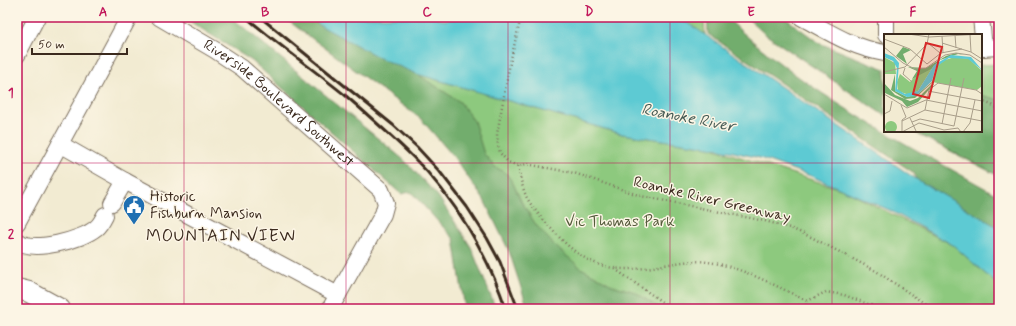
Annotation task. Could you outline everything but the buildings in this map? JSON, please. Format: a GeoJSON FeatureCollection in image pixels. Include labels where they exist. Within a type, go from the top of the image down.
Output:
{"type":"FeatureCollection","features":[{"type":"Feature","properties":{"kind":"main road"},"geometry":{"type":"LineString","coordinates":[[17,289],[29,292],[60,309]]}},
{"type":"Feature","properties":{"kind":"street"},"geometry":{"type":"LineString","coordinates":[[17,55],[38,17]]}},
{"type":"Feature","properties":{"kind":"street"},"geometry":{"type":"LineString","coordinates":[[17,223],[129,17]]}},
{"type":"Feature","properties":{"kind":"street","name":"Riverside Boulevard Southwest"},"geometry":{"type":"LineString","coordinates":[[159,17],[215,50],[242,68],[381,190],[386,203],[381,218],[338,295]]}},
{"type":"Feature","properties":{"kind":"street"},"geometry":{"type":"LineString","coordinates":[[801,17],[854,45],[868,50],[884,53]]}},
{"type":"Feature","properties":{"kind":"street"},"geometry":{"type":"LineString","coordinates":[[886,17],[886,34]]}},
{"type":"Feature","properties":{"kind":"street"},"geometry":{"type":"LineString","coordinates":[[981,17],[988,48]]}},
{"type":"Feature","properties":{"kind":"street"},"geometry":{"type":"LineString","coordinates":[[60,144],[125,181],[338,295],[330,309]]}},
{"type":"Feature","properties":{"kind":"street"},"geometry":{"type":"LineString","coordinates":[[17,241],[22,244],[42,246],[64,242],[96,228],[125,181]]}},
{"type":"Feature","properties":{"kind":"path"},"geometry":{"type":"LineString","coordinates":[[521,17],[510,63],[497,134],[498,146],[500,154],[508,162],[518,166],[521,181],[527,197],[538,213],[559,238],[571,249],[598,265],[615,269],[628,269],[687,262],[709,262],[723,265],[748,274],[807,301],[826,292],[844,294],[881,309]]}},
{"type":"Feature","properties":{"kind":"path"},"geometry":{"type":"LineString","coordinates":[[982,101],[999,109]]}},
{"type":"Feature","properties":{"kind":"path","name":"Roanoke River Greenway"},"geometry":{"type":"LineString","coordinates":[[518,166],[527,164],[574,173],[641,196],[765,221],[790,228],[811,237],[876,271],[933,309]]}},
{"type":"Feature","properties":{"kind":"path"},"geometry":{"type":"LineString","coordinates":[[615,269],[672,309]]}},
{"type":"Feature","properties":{"kind":"path"},"geometry":{"type":"LineString","coordinates":[[805,309],[807,301]]}},
{"type":"Feature","properties":{"kind":"green space"},"geometry":{"type":"Polygon","coordinates":[[[183,17],[231,17],[404,160],[438,196],[471,247],[496,309],[465,309],[454,239],[411,192],[401,194],[252,61],[183,17]]]}},
{"type":"Feature","properties":{"kind":"green space"},"geometry":{"type":"Polygon","coordinates":[[[283,17],[309,17],[321,26],[382,59],[417,74],[460,102],[474,121],[484,154],[495,167],[506,173],[536,225],[555,246],[581,268],[612,285],[635,292],[661,309],[528,309],[509,251],[484,200],[453,156],[421,119],[283,17]]]}},
{"type":"Feature","properties":{"kind":"green space"},"geometry":{"type":"Polygon","coordinates":[[[647,17],[704,17],[705,35],[647,17]]]}},
{"type":"Feature","properties":{"kind":"green space"},"geometry":{"type":"Polygon","coordinates":[[[707,17],[726,17],[788,70],[822,93],[884,132],[999,196],[999,228],[916,179],[914,173],[708,34],[707,17]]]}},
{"type":"Feature","properties":{"kind":"green space"},"geometry":{"type":"Polygon","coordinates":[[[746,17],[784,17],[819,43],[884,69],[884,115],[765,34],[746,17]]]}},
{"type":"Feature","properties":{"kind":"green space"},"geometry":{"type":"Polygon","coordinates":[[[999,64],[999,176],[914,132],[982,132],[982,65],[999,64]]]}},
{"type":"Feature","properties":{"kind":"green space","name":"Vic Thomas Park"},"geometry":{"type":"Polygon","coordinates":[[[417,74],[622,134],[709,147],[844,190],[953,245],[999,286],[999,309],[570,309],[417,74]]]}},
{"type":"Feature","properties":{"kind":"green space"},"geometry":{"type":"Polygon","coordinates":[[[982,95],[999,100],[999,176],[914,132],[982,132],[982,95]]]}},
{"type":"Feature","properties":{"kind":"water","name":"Roanoke River"},"geometry":{"type":"Polygon","coordinates":[[[309,17],[430,17],[443,20],[473,17],[656,17],[688,23],[916,179],[999,228],[999,286],[953,245],[889,210],[811,176],[760,158],[729,151],[622,134],[417,74],[382,59],[321,26],[309,17]]]}},
{"type":"Feature","properties":{"kind":"railway"},"geometry":{"type":"LineString","coordinates":[[246,17],[346,96],[397,141],[428,173],[456,208],[468,228],[490,268],[506,309]]}},
{"type":"Feature","properties":{"kind":"railway"},"geometry":{"type":"LineString","coordinates":[[260,17],[393,125],[417,147],[440,172],[467,207],[487,238],[500,262],[518,309]]}},
{"type":"Feature","properties":{"kind":"place","name":"Historic Fishburn Mansion"},"geometry":{"type":"Point","coordinates":[134,226]}},
{"type":"Feature","properties":{"kind":"district","name":"MOUNTAIN VIEW"},"geometry":{"type":"Point","coordinates":[221,236]}}]}
